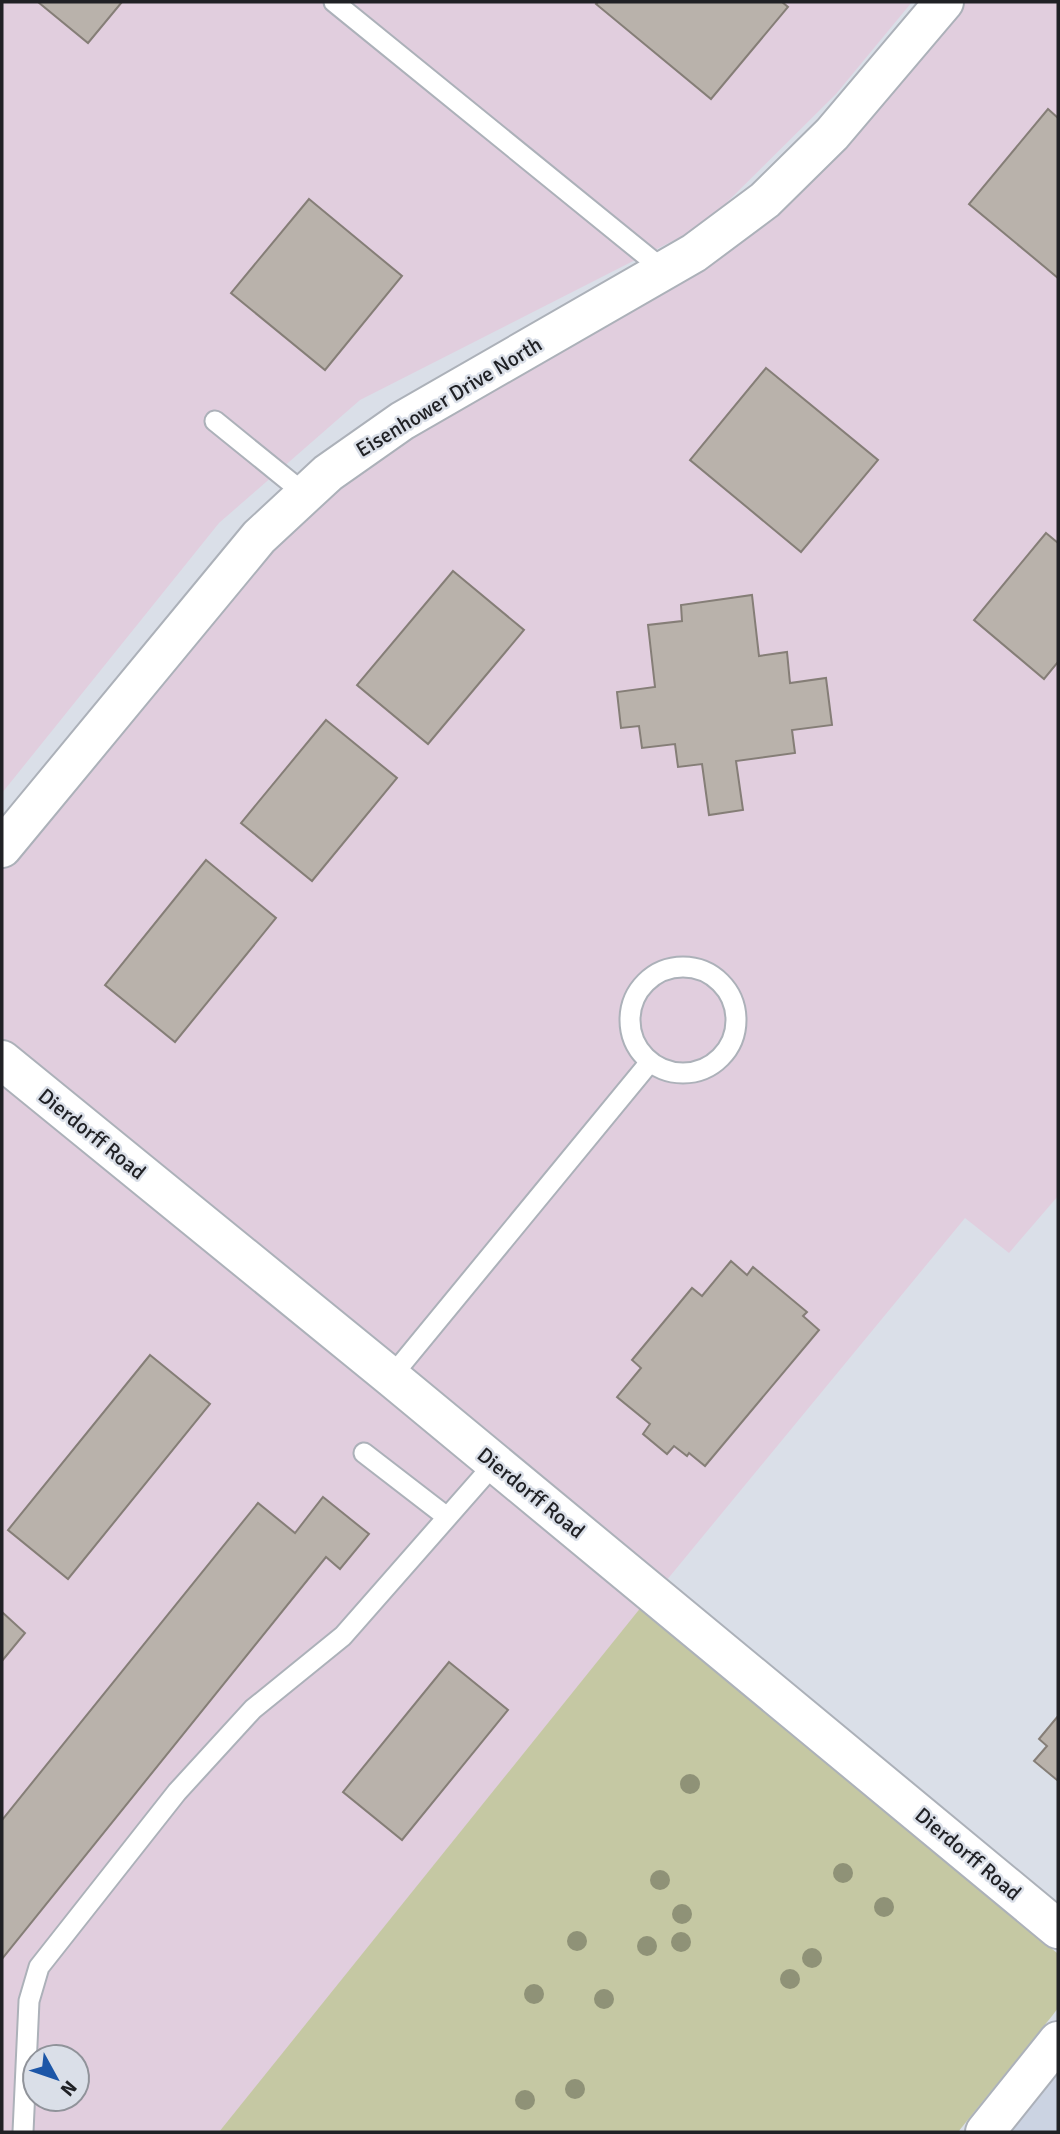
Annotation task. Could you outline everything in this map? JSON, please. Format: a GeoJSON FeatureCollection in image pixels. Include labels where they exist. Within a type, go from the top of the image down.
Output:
{"type":"FeatureCollection","features":[{"type":"Feature","properties":{"kind":"street","name":"Eisenhower Drive North"},"geometry":{"type":"LineString","coordinates":[[2,848],[259,537],[328,473],[402,421],[694,253],[765,200],[832,134],[944,2]]}},
{"type":"Feature","properties":{"kind":"street","name":"Dierdorff Road"},"geometry":{"type":"LineString","coordinates":[[2,1060],[391,1377],[1058,1929]]}},
{"type":"Feature","properties":{"kind":"street"},"geometry":{"type":"LineString","coordinates":[[985,2132],[1058,2041]]}},
{"type":"Feature","properties":{"kind":"lane"},"geometry":{"type":"LineString","coordinates":[[334,2],[665,271]]}},
{"type":"Feature","properties":{"kind":"lane"},"geometry":{"type":"LineString","coordinates":[[215,421],[306,494]]}},
{"type":"Feature","properties":{"kind":"lane"},"geometry":{"type":"LineString","coordinates":[[681,967],[699,969],[716,978],[727,989],[735,1005],[737,1021],[734,1038],[726,1053],[698,1072],[682,1074],[665,1070],[650,1062],[638,1049],[631,1032],[630,1013],[636,996],[647,981],[663,971],[681,967]]}},
{"type":"Feature","properties":{"kind":"lane"},"geometry":{"type":"LineString","coordinates":[[391,1377],[650,1062]]}},
{"type":"Feature","properties":{"kind":"lane"},"geometry":{"type":"LineString","coordinates":[[364,1453],[446,1517]]}},
{"type":"Feature","properties":{"kind":"lane"},"geometry":{"type":"LineString","coordinates":[[23,2132],[29,2001],[39,1967],[186,1783],[253,1709],[343,1636],[495,1463]]}},
{"type":"Feature","properties":{"kind":"shaded area"},"geometry":{"type":"Polygon","coordinates":[[[2,2],[912,2],[836,94],[704,225],[360,400],[219,523],[2,793],[2,2]]]}},
{"type":"Feature","properties":{"kind":"shaded area"},"geometry":{"type":"Polygon","coordinates":[[[944,2],[1058,2],[1058,1196],[1009,1253],[965,1218],[666,1581],[220,2132],[2,2132],[2,848],[259,537],[694,253],[944,2]]]}},
{"type":"Feature","properties":{"kind":"shaded area"},"geometry":{"type":"Polygon","coordinates":[[[1058,2074],[1058,2132],[1010,2132],[1058,2074]]]}},
{"type":"Feature","properties":{"kind":"green space"},"geometry":{"type":"Polygon","coordinates":[[[642,1606],[1057,1953],[1058,2008],[1052,2016],[958,2132],[219,2132],[642,1606]]]}},
{"type":"Feature","properties":{"kind":"building"},"geometry":{"type":"Polygon","coordinates":[[[38,2],[122,2],[88,43],[38,2]]]}},
{"type":"Feature","properties":{"kind":"building"},"geometry":{"type":"Polygon","coordinates":[[[782,2],[788,7],[711,99],[596,4],[782,2]]]}},
{"type":"Feature","properties":{"kind":"building"},"geometry":{"type":"Polygon","coordinates":[[[1048,109],[1058,118],[1058,278],[969,204],[1048,109]]]}},
{"type":"Feature","properties":{"kind":"building"},"geometry":{"type":"Polygon","coordinates":[[[309,199],[402,276],[325,370],[231,293],[309,199]]]}},
{"type":"Feature","properties":{"kind":"building"},"geometry":{"type":"Polygon","coordinates":[[[766,368],[878,460],[801,552],[690,460],[766,368]]]}},
{"type":"Feature","properties":{"kind":"building"},"geometry":{"type":"Polygon","coordinates":[[[1046,533],[1058,543],[1058,662],[1044,679],[974,620],[1046,533]]]}},
{"type":"Feature","properties":{"kind":"building"},"geometry":{"type":"Polygon","coordinates":[[[453,571],[524,630],[428,744],[357,685],[453,571]]]}},
{"type":"Feature","properties":{"kind":"building"},"geometry":{"type":"Polygon","coordinates":[[[752,595],[759,656],[787,652],[790,683],[826,678],[832,725],[792,730],[795,753],[736,761],[743,810],[709,815],[702,764],[678,767],[675,744],[642,748],[639,726],[621,728],[617,692],[655,687],[648,625],[682,621],[681,605],[752,595]]]}},
{"type":"Feature","properties":{"kind":"building"},"geometry":{"type":"Polygon","coordinates":[[[326,720],[397,778],[312,881],[241,823],[326,720]]]}},
{"type":"Feature","properties":{"kind":"building"},"geometry":{"type":"Polygon","coordinates":[[[206,860],[276,918],[175,1042],[105,985],[206,860]]]}},
{"type":"Feature","properties":{"kind":"building"},"geometry":{"type":"Polygon","coordinates":[[[731,1261],[747,1275],[753,1267],[807,1312],[803,1316],[819,1330],[705,1466],[689,1453],[687,1456],[674,1446],[667,1454],[643,1434],[650,1424],[617,1397],[641,1368],[632,1360],[692,1288],[702,1296],[731,1261]]]}},
{"type":"Feature","properties":{"kind":"building"},"geometry":{"type":"Polygon","coordinates":[[[150,1355],[210,1404],[68,1579],[8,1530],[150,1355]]]}},
{"type":"Feature","properties":{"kind":"building"},"geometry":{"type":"Polygon","coordinates":[[[323,1497],[369,1534],[340,1569],[326,1557],[2,1959],[2,1820],[258,1503],[295,1533],[323,1497]]]}},
{"type":"Feature","properties":{"kind":"building"},"geometry":{"type":"Polygon","coordinates":[[[2,1612],[25,1633],[2,1661],[2,1612]]]}},
{"type":"Feature","properties":{"kind":"building"},"geometry":{"type":"Polygon","coordinates":[[[449,1662],[508,1710],[402,1840],[343,1792],[449,1662]]]}},
{"type":"Feature","properties":{"kind":"building"},"geometry":{"type":"Polygon","coordinates":[[[1058,1716],[1057,1780],[1034,1761],[1047,1746],[1039,1739],[1058,1716]]]}}]}
